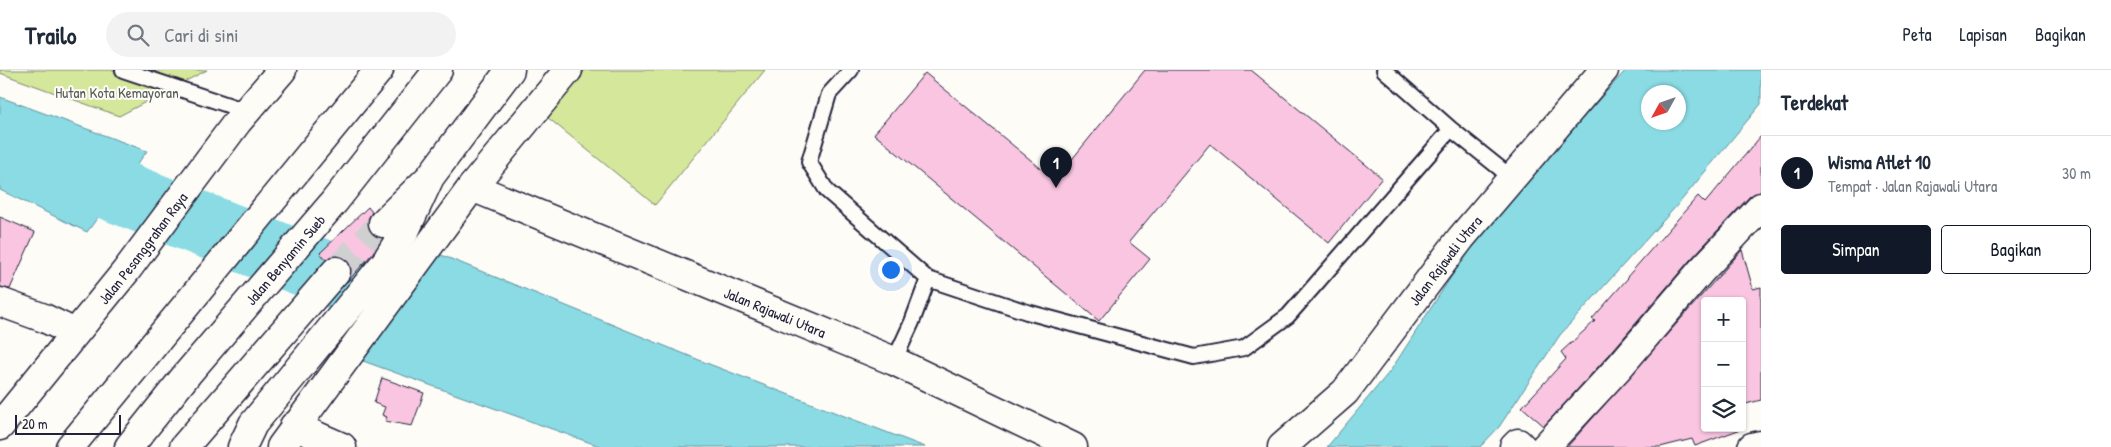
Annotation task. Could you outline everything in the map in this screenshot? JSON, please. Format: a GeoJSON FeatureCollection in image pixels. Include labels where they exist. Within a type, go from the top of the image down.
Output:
{"type":"FeatureCollection","features":[{"type":"Feature","properties":{"kind":"main road","name":"Jalan Pesanggrahan Raya"},"geometry":{"type":"LineString","coordinates":[[0,426],[126,271],[246,111],[282,70]]}},
{"type":"Feature","properties":{"kind":"main road"},"geometry":{"type":"LineString","coordinates":[[70,447],[380,70]]}},
{"type":"Feature","properties":{"kind":"main road","name":"Jalan Benyamin Sueb"},"geometry":{"type":"LineString","coordinates":[[129,447],[188,373],[334,202],[438,70]]}},
{"type":"Feature","properties":{"kind":"main road"},"geometry":{"type":"LineString","coordinates":[[224,447],[248,436],[384,263],[394,227],[510,70]]}},
{"type":"Feature","properties":{"kind":"main road"},"geometry":{"type":"LineString","coordinates":[[342,447],[288,436],[467,194],[568,70]]}},
{"type":"Feature","properties":{"kind":"main road","name":"Jalan Rajawali Utara"},"geometry":{"type":"LineString","coordinates":[[1282,447],[1345,392],[1461,238],[1604,70]]}},
{"type":"Feature","properties":{"kind":"main road","name":"Jalan Rajawali Utara"},"geometry":{"type":"LineString","coordinates":[[467,194],[894,361],[1073,447]]}},
{"type":"Feature","properties":{"kind":"main road"},"geometry":{"type":"LineString","coordinates":[[1545,447],[1620,366],[1702,271],[1761,207]]}},
{"type":"Feature","properties":{"kind":"main road"},"geometry":{"type":"LineString","coordinates":[[184,447],[336,270]]}},
{"type":"Feature","properties":{"kind":"main road"},"geometry":{"type":"LineString","coordinates":[[0,302],[44,318],[74,333]]}},
{"type":"Feature","properties":{"kind":"main road"},"geometry":{"type":"LineString","coordinates":[[1752,447],[1761,445]]}},
{"type":"Feature","properties":{"kind":"lane"},"geometry":{"type":"LineString","coordinates":[[123,70],[246,111]]}},
{"type":"Feature","properties":{"kind":"lane"},"geometry":{"type":"LineString","coordinates":[[851,70],[829,94],[809,162],[827,191],[928,279],[1027,312],[1194,357],[1244,348],[1288,316],[1451,129]]}},
{"type":"Feature","properties":{"kind":"lane"},"geometry":{"type":"LineString","coordinates":[[1384,70],[1451,129],[1512,178]]}},
{"type":"Feature","properties":{"kind":"lane"},"geometry":{"type":"LineString","coordinates":[[894,361],[912,322],[928,279]]}},
{"type":"Feature","properties":{"kind":"green space","name":"Hutan Kota Kemayoran"},"geometry":{"type":"Polygon","coordinates":[[[0,70],[207,70],[119,116],[0,73],[0,70]]]}},
{"type":"Feature","properties":{"kind":"green space"},"geometry":{"type":"Polygon","coordinates":[[[585,70],[765,70],[655,205],[547,117],[585,70]]]}},
{"type":"Feature","properties":{"kind":"water"},"geometry":{"type":"Polygon","coordinates":[[[1626,70],[1761,70],[1761,104],[1680,202],[1560,335],[1499,427],[1480,447],[1327,447],[1391,370],[1482,229],[1626,70]]]}},
{"type":"Feature","properties":{"kind":"water"},"geometry":{"type":"Polygon","coordinates":[[[0,97],[147,151],[87,232],[0,190],[0,97]]]}},
{"type":"Feature","properties":{"kind":"water"},"geometry":{"type":"Polygon","coordinates":[[[429,250],[709,364],[925,447],[602,447],[338,352],[429,250]]]}},
{"type":"Feature","properties":{"kind":"building"},"geometry":{"type":"Polygon","coordinates":[[[1145,70],[1251,70],[1382,178],[1329,243],[1210,144],[1129,242],[1150,259],[1099,321],[874,134],[925,73],[1055,180],[1145,70]]]}},
{"type":"Feature","properties":{"kind":"building"},"geometry":{"type":"Polygon","coordinates":[[[1761,136],[1761,192],[1750,196],[1690,260],[1608,356],[1544,426],[1522,407],[1566,359],[1561,352],[1595,321],[1592,319],[1698,196],[1705,203],[1761,136]]]}},
{"type":"Feature","properties":{"kind":"building"},"geometry":{"type":"Polygon","coordinates":[[[368,207],[372,212],[368,219],[368,227],[372,234],[382,238],[372,254],[347,282],[351,273],[351,266],[347,260],[338,256],[331,256],[326,260],[320,253],[368,207]]]}},
{"type":"Feature","properties":{"kind":"building"},"geometry":{"type":"Polygon","coordinates":[[[0,217],[35,232],[10,289],[0,287],[0,217]]]}},
{"type":"Feature","properties":{"kind":"building"},"geometry":{"type":"Polygon","coordinates":[[[1742,250],[1753,289],[1761,287],[1761,400],[1746,404],[1746,297],[1701,297],[1701,432],[1733,432],[1695,446],[1692,439],[1660,447],[1567,447],[1742,250]]]}},
{"type":"Feature","properties":{"kind":"building"},"geometry":{"type":"Polygon","coordinates":[[[382,378],[424,393],[412,426],[385,421],[387,417],[382,415],[385,407],[374,403],[382,378]]]}},
{"type":"Feature","properties":{"kind":"waterway"},"geometry":{"type":"LineString","coordinates":[[0,145],[433,315]]}},
{"type":"Feature","properties":{"kind":"tunnel"},"geometry":{"type":"LineString","coordinates":[[336,271],[383,223]]}},
{"type":"Feature","properties":{"kind":"place","name":"Wisma Atlet 10"},"geometry":{"type":"Point","coordinates":[1056,188]}}]}
